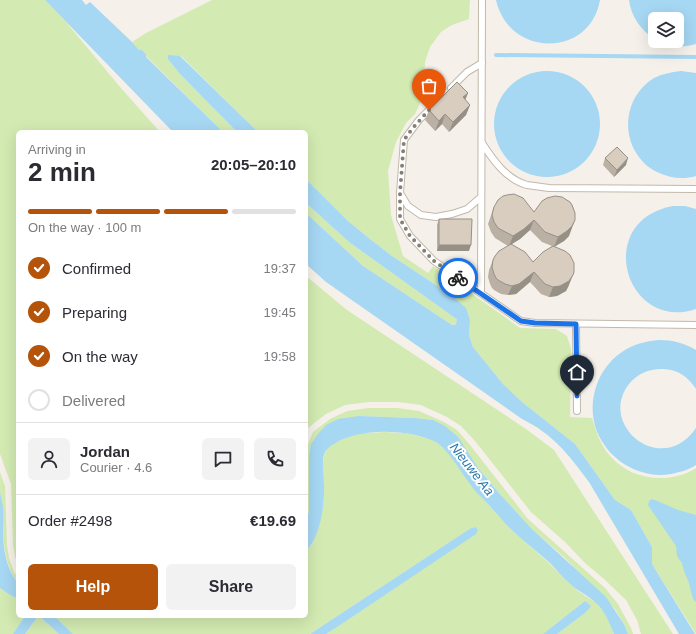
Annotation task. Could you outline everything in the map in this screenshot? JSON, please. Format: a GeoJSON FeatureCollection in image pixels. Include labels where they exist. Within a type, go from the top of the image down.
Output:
{"type":"FeatureCollection","features":[{"type":"Feature","properties":{"kind":"lane"},"geometry":{"type":"LineString","coordinates":[[481,293],[482,0]]}},
{"type":"Feature","properties":{"kind":"lane"},"geometry":{"type":"LineString","coordinates":[[446,93],[467,72],[482,63]]}},
{"type":"Feature","properties":{"kind":"lane"},"geometry":{"type":"LineString","coordinates":[[435,104],[404,140],[400,193],[400,219],[410,236],[434,261],[521,321],[535,323],[576,324],[696,325]]}},
{"type":"Feature","properties":{"kind":"lane"},"geometry":{"type":"LineString","coordinates":[[482,143],[494,161],[509,176],[526,184],[549,188],[696,189]]}},
{"type":"Feature","properties":{"kind":"lane"},"geometry":{"type":"LineString","coordinates":[[400,193],[408,206],[422,215],[436,217],[452,214],[467,208],[481,197]]}},
{"type":"Feature","properties":{"kind":"lane"},"geometry":{"type":"LineString","coordinates":[[576,324],[577,411]]}},
{"type":"Feature","properties":{"kind":"green space"},"geometry":{"type":"Polygon","coordinates":[[[0,0],[45,0],[66,22],[158,130],[16,130],[16,560],[13,545],[11,484],[0,454],[0,0]]]}},
{"type":"Feature","properties":{"kind":"green space"},"geometry":{"type":"Polygon","coordinates":[[[212,0],[470,0],[469,19],[452,25],[441,32],[430,47],[425,62],[423,97],[415,114],[406,123],[396,142],[388,171],[391,215],[403,256],[428,273],[433,266],[520,328],[556,329],[567,336],[571,349],[570,417],[592,418],[599,439],[604,448],[619,465],[629,471],[651,478],[675,477],[696,468],[696,634],[652,564],[652,547],[631,510],[615,500],[575,444],[522,402],[503,384],[473,347],[469,335],[470,320],[451,295],[392,256],[370,239],[348,221],[308,181],[308,130],[256,130],[181,56],[168,59],[180,74],[235,130],[221,130],[146,56],[144,51],[139,50],[132,42],[146,33],[212,0]]]}},
{"type":"Feature","properties":{"kind":"green space"},"geometry":{"type":"Polygon","coordinates":[[[308,205],[349,242],[457,319],[456,324],[452,325],[363,266],[308,215],[308,205]]]}},
{"type":"Feature","properties":{"kind":"green space"},"geometry":{"type":"Polygon","coordinates":[[[308,278],[347,310],[526,429],[554,450],[673,634],[641,634],[637,620],[626,600],[531,512],[475,441],[461,426],[447,417],[421,405],[398,402],[369,402],[345,405],[326,414],[308,428],[308,278]]]}},
{"type":"Feature","properties":{"kind":"green space"},"geometry":{"type":"Polygon","coordinates":[[[369,408],[397,408],[419,411],[444,422],[457,430],[528,519],[605,588],[618,604],[633,634],[628,634],[615,609],[565,558],[531,528],[433,420],[359,416],[309,456],[308,514],[308,444],[313,432],[330,419],[347,411],[369,408]]]}},
{"type":"Feature","properties":{"kind":"green space"},"geometry":{"type":"Polygon","coordinates":[[[362,433],[405,433],[427,438],[439,443],[462,471],[474,489],[514,532],[578,591],[595,602],[609,621],[614,634],[557,634],[585,613],[585,601],[543,634],[326,634],[475,534],[478,530],[476,527],[471,528],[310,634],[73,634],[56,618],[308,618],[308,549],[315,537],[322,510],[324,493],[323,462],[325,453],[327,449],[336,442],[352,435],[362,433]]]}},
{"type":"Feature","properties":{"kind":"green space"},"geometry":{"type":"Polygon","coordinates":[[[0,472],[5,486],[7,545],[9,558],[16,574],[16,580],[8,564],[4,546],[0,472]]]}},
{"type":"Feature","properties":{"kind":"green space"},"geometry":{"type":"Polygon","coordinates":[[[0,588],[16,598],[16,618],[24,618],[13,634],[0,634],[0,588]]]}},
{"type":"Feature","properties":{"kind":"green space"},"geometry":{"type":"Polygon","coordinates":[[[41,618],[59,634],[25,634],[36,619],[41,618]]]}},
{"type":"Feature","properties":{"kind":"water"},"geometry":{"type":"Polygon","coordinates":[[[45,0],[82,0],[86,5],[90,2],[139,50],[142,50],[146,54],[146,57],[221,130],[171,130],[45,0]]]}},
{"type":"Feature","properties":{"kind":"water"},"geometry":{"type":"Polygon","coordinates":[[[496,0],[600,0],[593,19],[581,33],[566,41],[549,44],[532,41],[516,33],[504,19],[496,0]]]}},
{"type":"Feature","properties":{"kind":"water"},"geometry":{"type":"Polygon","coordinates":[[[629,0],[696,0],[696,44],[684,46],[684,12],[648,12],[648,34],[634,17],[629,0]]]}},
{"type":"Feature","properties":{"kind":"water"},"geometry":{"type":"Polygon","coordinates":[[[168,55],[180,56],[256,130],[235,130],[180,74],[168,59],[168,55]]]}},
{"type":"Feature","properties":{"kind":"water"},"geometry":{"type":"Polygon","coordinates":[[[547,71],[567,75],[584,87],[596,104],[600,124],[596,144],[584,161],[567,173],[547,177],[527,173],[510,161],[498,144],[494,124],[498,104],[510,87],[527,75],[547,71]]]}},
{"type":"Feature","properties":{"kind":"water"},"geometry":{"type":"Polygon","coordinates":[[[681,71],[696,73],[696,176],[681,178],[662,174],[650,168],[642,161],[635,151],[631,141],[628,121],[633,101],[645,84],[660,75],[681,71]]]}},
{"type":"Feature","properties":{"kind":"water"},"geometry":{"type":"Polygon","coordinates":[[[308,181],[348,221],[370,239],[392,256],[451,295],[466,308],[470,320],[469,335],[473,347],[503,384],[522,402],[575,444],[615,500],[631,510],[652,547],[652,564],[695,634],[679,634],[589,482],[552,438],[522,419],[326,282],[308,266],[308,215],[363,266],[452,325],[456,324],[457,319],[349,242],[308,205],[308,181]]]}},
{"type":"Feature","properties":{"kind":"water"},"geometry":{"type":"Polygon","coordinates":[[[673,206],[685,206],[696,209],[696,309],[672,312],[651,305],[637,291],[628,272],[626,252],[633,232],[648,216],[673,206]]]}},
{"type":"Feature","properties":{"kind":"water"},"geometry":{"type":"Polygon","coordinates":[[[659,340],[678,342],[696,350],[696,389],[686,377],[672,370],[657,369],[648,371],[636,377],[629,384],[621,400],[621,415],[627,429],[638,440],[651,447],[667,448],[682,442],[696,428],[696,465],[683,471],[667,475],[644,473],[622,463],[605,446],[599,436],[593,413],[593,401],[599,379],[613,360],[626,349],[635,345],[659,340]]]}},
{"type":"Feature","properties":{"kind":"water","name":"Nieuwe Aa"},"geometry":{"type":"Polygon","coordinates":[[[359,416],[415,418],[433,420],[445,426],[458,437],[478,468],[531,528],[606,597],[624,624],[628,634],[614,634],[599,606],[593,600],[572,586],[550,563],[511,529],[474,489],[441,446],[413,434],[399,432],[370,432],[344,438],[329,447],[325,452],[323,460],[324,493],[321,520],[315,538],[308,549],[309,456],[311,444],[326,425],[338,419],[359,416]]]}},
{"type":"Feature","properties":{"kind":"water"},"geometry":{"type":"Polygon","coordinates":[[[0,492],[3,508],[4,547],[8,566],[16,580],[16,598],[0,588],[0,492]]]}},
{"type":"Feature","properties":{"kind":"water"},"geometry":{"type":"Polygon","coordinates":[[[652,499],[678,510],[696,515],[696,602],[693,599],[682,563],[677,556],[676,546],[648,505],[649,501],[652,499]]]}},
{"type":"Feature","properties":{"kind":"water"},"geometry":{"type":"Polygon","coordinates":[[[476,527],[478,530],[476,534],[340,625],[326,634],[310,634],[471,528],[476,527]]]}},
{"type":"Feature","properties":{"kind":"water"},"geometry":{"type":"Polygon","coordinates":[[[585,601],[591,606],[585,613],[557,634],[543,634],[585,601]]]}},
{"type":"Feature","properties":{"kind":"water"},"geometry":{"type":"Polygon","coordinates":[[[24,618],[36,618],[25,634],[13,634],[24,618]]]}},
{"type":"Feature","properties":{"kind":"water"},"geometry":{"type":"Polygon","coordinates":[[[41,618],[56,618],[73,634],[59,634],[41,618]]]}},
{"type":"Feature","properties":{"kind":"building"},"geometry":{"type":"Polygon","coordinates":[[[457,82],[468,93],[463,97],[470,105],[453,122],[445,114],[439,121],[429,110],[457,82]]]}},
{"type":"Feature","properties":{"kind":"building"},"geometry":{"type":"Polygon","coordinates":[[[617,147],[628,158],[617,170],[605,158],[617,147]]]}},
{"type":"Feature","properties":{"kind":"building"},"geometry":{"type":"Polygon","coordinates":[[[514,194],[523,198],[534,212],[542,201],[547,198],[555,196],[562,197],[572,205],[575,213],[575,220],[567,231],[558,237],[545,232],[534,220],[513,236],[498,228],[492,215],[498,200],[503,196],[514,194]]]}},
{"type":"Feature","properties":{"kind":"building"},"geometry":{"type":"Polygon","coordinates":[[[439,219],[472,219],[471,245],[439,245],[439,219]]]}},
{"type":"Feature","properties":{"kind":"building"},"geometry":{"type":"Polygon","coordinates":[[[511,244],[525,252],[533,262],[543,252],[553,246],[565,251],[570,255],[574,263],[573,275],[569,281],[560,286],[553,287],[545,284],[534,272],[519,284],[512,286],[505,284],[498,280],[494,274],[492,267],[493,260],[499,251],[511,244]]]}},
{"type":"Feature","properties":{"kind":"waterway"},"geometry":{"type":"LineString","coordinates":[[496,55],[696,57]]}},
{"type":"Feature","properties":{"kind":"way so far"},"geometry":{"type":"LineString","coordinates":[[429,110],[404,140],[400,193],[400,219],[410,236],[434,261],[458,278]]}},
{"type":"Feature","properties":{"kind":"route"},"geometry":{"type":"LineString","coordinates":[[458,278],[521,321],[535,323],[576,324],[577,396]]}}]}
